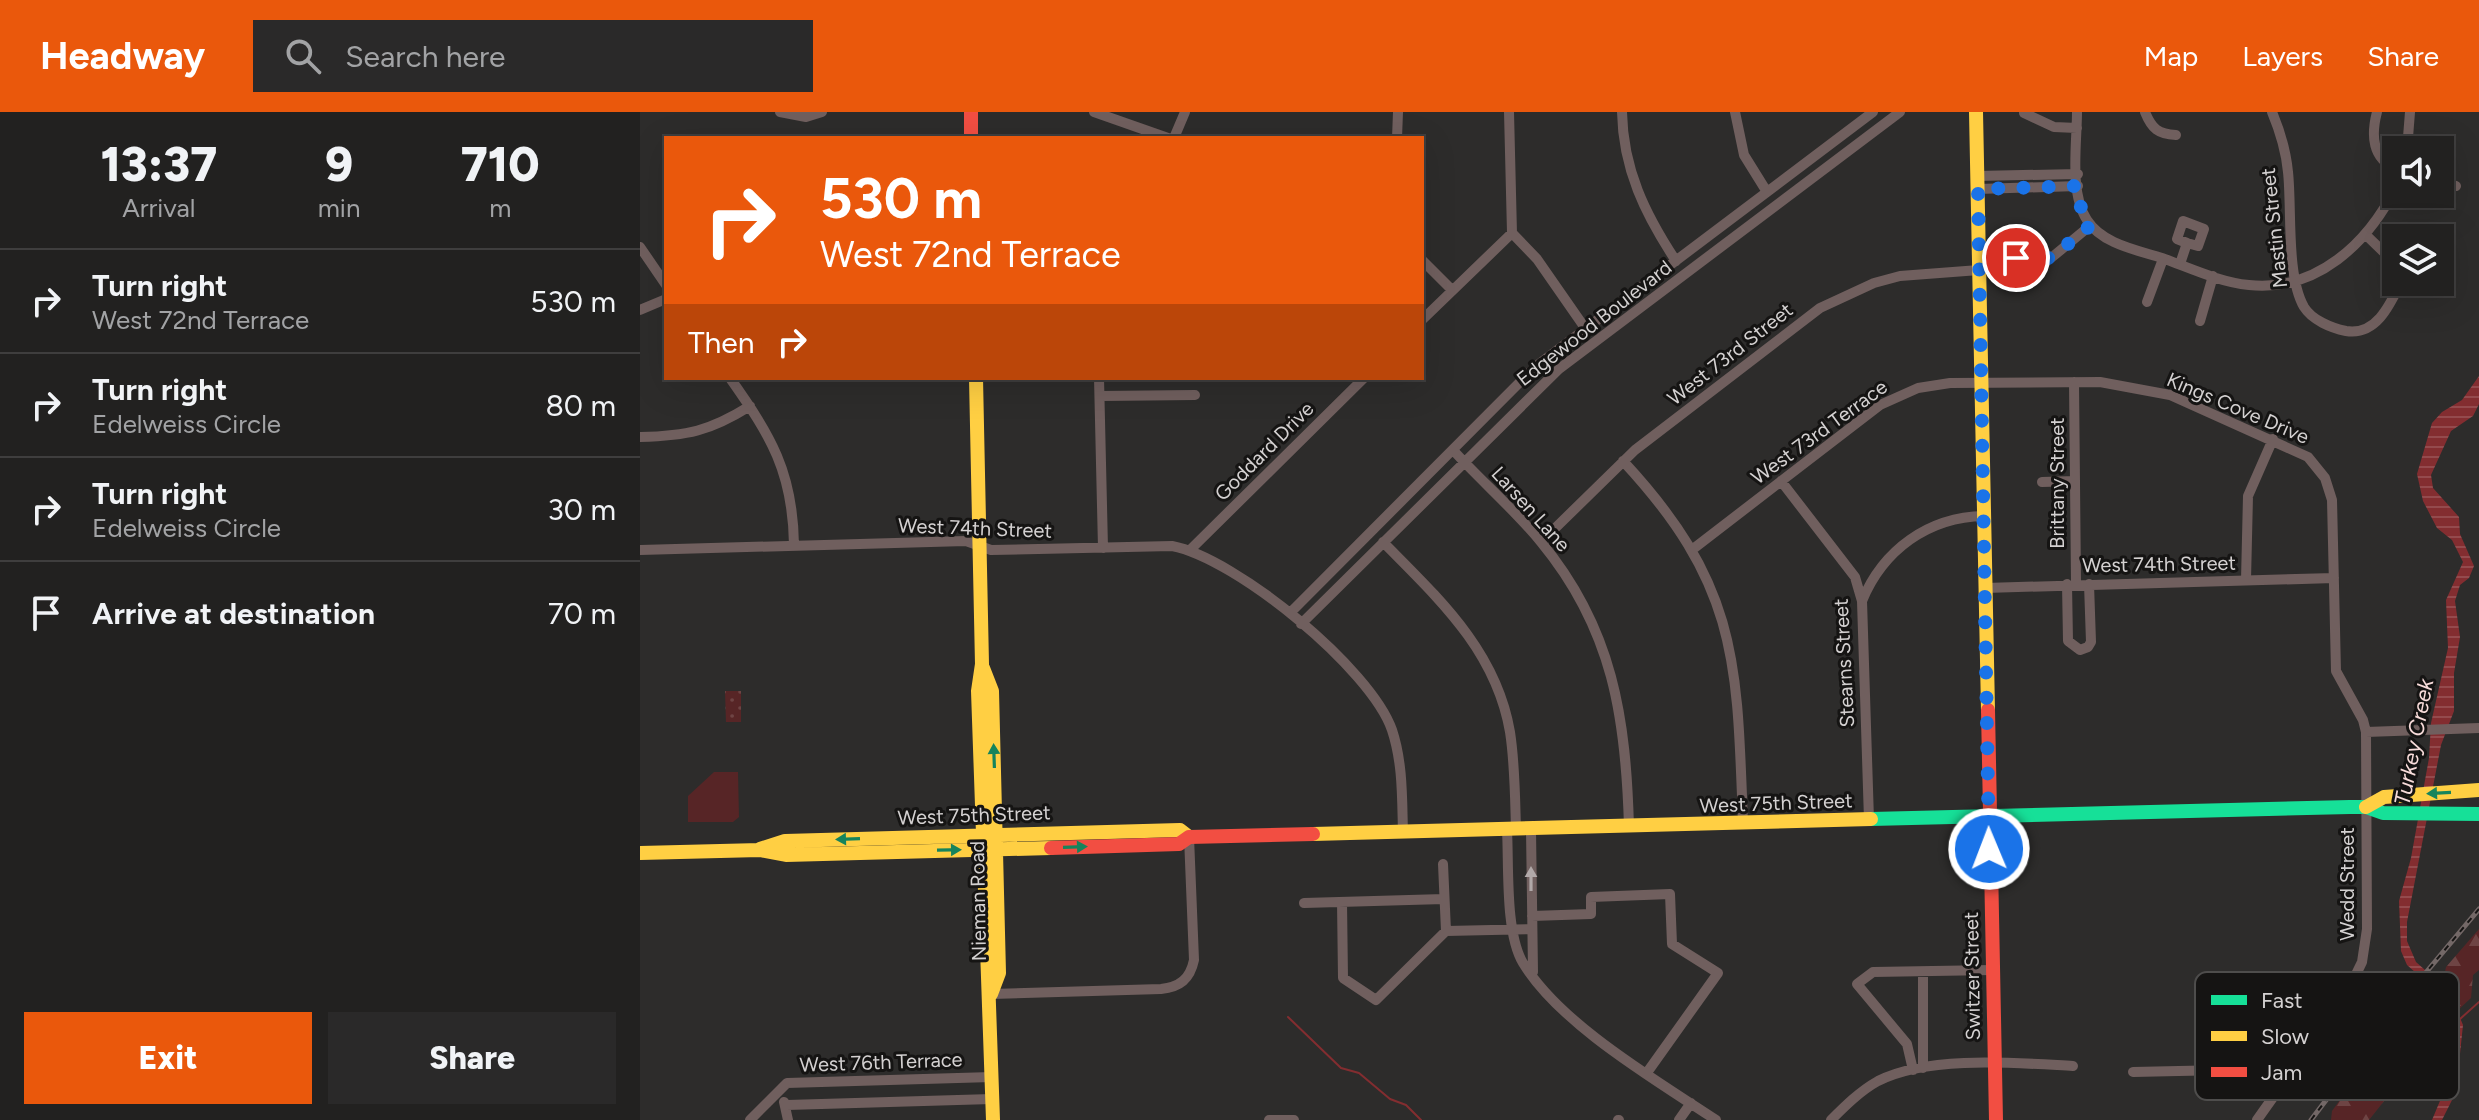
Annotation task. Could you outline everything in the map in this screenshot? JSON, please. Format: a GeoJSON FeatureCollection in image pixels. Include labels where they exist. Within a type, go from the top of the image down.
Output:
{"type":"FeatureCollection","features":[{"type":"Feature","properties":{"kind":"main road"},"geometry":{"type":"LineString","coordinates":[[971,112],[971,136]]}},
{"type":"Feature","properties":{"kind":"main road","name":"Switzer Street"},"geometry":{"type":"LineString","coordinates":[[1976,112],[1996,1120]]}},
{"type":"Feature","properties":{"kind":"main road","name":"Nieman Road"},"geometry":{"type":"LineString","coordinates":[[976,380],[982,664],[978,691],[990,842],[985,971],[991,994],[993,1120]]}},
{"type":"Feature","properties":{"kind":"main road","name":"West 75th Street"},"geometry":{"type":"LineString","coordinates":[[2366,807],[2384,797],[2479,790]]}},
{"type":"Feature","properties":{"kind":"main road","name":"West 75th Street"},"geometry":{"type":"LineString","coordinates":[[640,853],[760,850],[785,841],[1179,844],[1189,837],[2366,807],[2399,814],[2479,814]]}},
{"type":"Feature","properties":{"kind":"street"},"geometry":{"type":"LineString","coordinates":[[780,112],[806,117],[822,112]]}},
{"type":"Feature","properties":{"kind":"street"},"geometry":{"type":"LineString","coordinates":[[1094,112],[1165,136]]}},
{"type":"Feature","properties":{"kind":"street"},"geometry":{"type":"LineString","coordinates":[[1172,136],[1185,112]]}},
{"type":"Feature","properties":{"kind":"street"},"geometry":{"type":"LineString","coordinates":[[1397,136],[1398,112]]}},
{"type":"Feature","properties":{"kind":"street"},"geometry":{"type":"LineString","coordinates":[[1509,112],[1512,233],[1537,259],[1585,328]]}},
{"type":"Feature","properties":{"kind":"street"},"geometry":{"type":"LineString","coordinates":[[1622,112],[1628,163],[1635,186],[1657,232],[1676,261]]}},
{"type":"Feature","properties":{"kind":"street"},"geometry":{"type":"LineString","coordinates":[[1735,112],[1744,155],[1767,192]]}},
{"type":"Feature","properties":{"kind":"street","name":"Edgewood Boulevard"},"geometry":{"type":"LineString","coordinates":[[1290,613],[1535,367],[1873,112]]}},
{"type":"Feature","properties":{"kind":"street","name":"Edgewood Boulevard"},"geometry":{"type":"LineString","coordinates":[[1301,624],[1530,395],[1579,354],[1900,112]]}},
{"type":"Feature","properties":{"kind":"street"},"geometry":{"type":"LineString","coordinates":[[2077,112],[2078,186],[2081,208],[2091,225],[2108,239],[2213,276],[2250,285],[2297,280],[2326,268],[2366,235],[2383,208]]}},
{"type":"Feature","properties":{"kind":"street"},"geometry":{"type":"LineString","coordinates":[[2145,112],[2153,128],[2162,134],[2176,135]]}},
{"type":"Feature","properties":{"kind":"street","name":"Mastin Street"},"geometry":{"type":"LineString","coordinates":[[2272,112],[2288,169],[2297,280],[2304,306],[2312,316],[2344,331],[2354,331],[2380,320],[2393,296]]}},
{"type":"Feature","properties":{"kind":"street"},"geometry":{"type":"LineString","coordinates":[[2377,112],[2375,150],[2382,161]]}},
{"type":"Feature","properties":{"kind":"street"},"geometry":{"type":"LineString","coordinates":[[2408,136],[2410,112]]}},
{"type":"Feature","properties":{"kind":"street"},"geometry":{"type":"LineString","coordinates":[[2024,113],[2054,127],[2077,128]]}},
{"type":"Feature","properties":{"kind":"street"},"geometry":{"type":"LineString","coordinates":[[1978,182],[2078,174]]}},
{"type":"Feature","properties":{"kind":"street"},"geometry":{"type":"LineString","coordinates":[[1978,182],[2078,186]]}},
{"type":"Feature","properties":{"kind":"street"},"geometry":{"type":"LineString","coordinates":[[2016,258],[2051,258],[2091,225]]}},
{"type":"Feature","properties":{"kind":"street"},"geometry":{"type":"LineString","coordinates":[[1424,318],[1512,233]]}},
{"type":"Feature","properties":{"kind":"street"},"geometry":{"type":"LineString","coordinates":[[2366,235],[2382,250]]}},
{"type":"Feature","properties":{"kind":"street"},"geometry":{"type":"LineString","coordinates":[[2180,264],[2187,243]]}},
{"type":"Feature","properties":{"kind":"street"},"geometry":{"type":"LineString","coordinates":[[640,247],[664,282]]}},
{"type":"Feature","properties":{"kind":"street"},"geometry":{"type":"LineString","coordinates":[[2147,302],[2163,259]]}},
{"type":"Feature","properties":{"kind":"street"},"geometry":{"type":"LineString","coordinates":[[1424,262],[1452,290]]}},
{"type":"Feature","properties":{"kind":"street","name":"West 73rd Street"},"geometry":{"type":"LineString","coordinates":[[1541,542],[1623,461],[1796,325],[1843,295],[1900,276],[1979,270]]}},
{"type":"Feature","properties":{"kind":"street"},"geometry":{"type":"LineString","coordinates":[[2200,321],[2213,276]]}},
{"type":"Feature","properties":{"kind":"street"},"geometry":{"type":"LineString","coordinates":[[640,310],[664,300]]}},
{"type":"Feature","properties":{"kind":"street"},"geometry":{"type":"LineString","coordinates":[[731,380],[773,442],[783,466],[792,504],[794,545]]}},
{"type":"Feature","properties":{"kind":"street"},"geometry":{"type":"LineString","coordinates":[[1099,380],[1103,548]]}},
{"type":"Feature","properties":{"kind":"street","name":"Goddard Drive"},"geometry":{"type":"LineString","coordinates":[[1190,550],[1362,380]]}},
{"type":"Feature","properties":{"kind":"street","name":"Kings Cove Drive"},"geometry":{"type":"LineString","coordinates":[[1981,383],[2074,382],[2134,386],[2170,395],[2308,457],[2325,478],[2332,500],[2336,671],[2363,720],[2366,732],[2366,807]]}},
{"type":"Feature","properties":{"kind":"street","name":"Brittany Street"},"geometry":{"type":"LineString","coordinates":[[2074,382],[2075,481],[2068,641],[2080,650],[2091,642],[2089,584]]}},
{"type":"Feature","properties":{"kind":"street","name":"West 73rd Terrace"},"geometry":{"type":"LineString","coordinates":[[1693,549],[1892,398],[1928,386],[1981,383]]}},
{"type":"Feature","properties":{"kind":"street"},"geometry":{"type":"LineString","coordinates":[[1100,396],[1195,395]]}},
{"type":"Feature","properties":{"kind":"street"},"geometry":{"type":"LineString","coordinates":[[640,437],[691,434],[723,423],[750,406]]}},
{"type":"Feature","properties":{"kind":"street"},"geometry":{"type":"LineString","coordinates":[[2246,580],[2248,496],[2273,439]]}},
{"type":"Feature","properties":{"kind":"street","name":"Larsen Lane"},"geometry":{"type":"LineString","coordinates":[[1453,450],[1541,542],[1576,591],[1607,658],[1625,739],[1629,827]]}},
{"type":"Feature","properties":{"kind":"street"},"geometry":{"type":"LineString","coordinates":[[1623,461],[1656,496],[1693,549],[1721,611],[1735,672],[1743,824]]}},
{"type":"Feature","properties":{"kind":"street","name":"Stearns Street"},"geometry":{"type":"LineString","coordinates":[[1781,481],[1855,577],[1862,601],[1869,820]]}},
{"type":"Feature","properties":{"kind":"street"},"geometry":{"type":"LineString","coordinates":[[2042,482],[2075,481]]}},
{"type":"Feature","properties":{"kind":"street"},"geometry":{"type":"LineString","coordinates":[[1862,601],[1872,576],[1917,533],[1949,518],[1984,516]]}},
{"type":"Feature","properties":{"kind":"street","name":"West 74th Street"},"geometry":{"type":"LineString","coordinates":[[640,550],[966,541],[991,550],[1172,546],[1190,550],[1214,559],[1290,613],[1370,691],[1383,710],[1399,755],[1403,833]]}},
{"type":"Feature","properties":{"kind":"street"},"geometry":{"type":"LineString","coordinates":[[1383,542],[1454,614],[1490,671],[1510,731],[1518,830],[1532,916],[1533,972]]}},
{"type":"Feature","properties":{"kind":"street","name":"West 74th Street"},"geometry":{"type":"LineString","coordinates":[[1985,588],[2334,578]]}},
{"type":"Feature","properties":{"kind":"street"},"geometry":{"type":"LineString","coordinates":[[2366,732],[2479,728]]}},
{"type":"Feature","properties":{"kind":"street","name":"Wedd Street"},"geometry":{"type":"LineString","coordinates":[[2357,972],[2362,962],[2367,929],[2366,807]]}},
{"type":"Feature","properties":{"kind":"street"},"geometry":{"type":"LineString","coordinates":[[1518,830],[1513,929],[1523,963],[1533,972],[1542,989],[1572,1017],[1646,1074],[1715,1120]]}},
{"type":"Feature","properties":{"kind":"street"},"geometry":{"type":"LineString","coordinates":[[991,994],[1171,988],[1188,976],[1194,960],[1189,837]]}},
{"type":"Feature","properties":{"kind":"street"},"geometry":{"type":"LineString","coordinates":[[1443,864],[1446,931]]}},
{"type":"Feature","properties":{"kind":"street"},"geometry":{"type":"LineString","coordinates":[[1532,916],[1591,914],[1591,897],[1670,894],[1672,944],[1718,973],[1646,1074]]}},
{"type":"Feature","properties":{"kind":"street"},"geometry":{"type":"LineString","coordinates":[[1304,903],[1444,899]]}},
{"type":"Feature","properties":{"kind":"street"},"geometry":{"type":"LineString","coordinates":[[1342,902],[1343,978],[1376,1000],[1446,931],[1532,929]]}},
{"type":"Feature","properties":{"kind":"street"},"geometry":{"type":"LineString","coordinates":[[1918,1069],[1907,1044],[1857,984],[1873,972],[1992,970]]}},
{"type":"Feature","properties":{"kind":"street"},"geometry":{"type":"LineString","coordinates":[[1918,1069],[1923,972]]}},
{"type":"Feature","properties":{"kind":"street"},"geometry":{"type":"LineString","coordinates":[[1831,1120],[1881,1079],[1918,1069],[1995,1064],[2073,1066]]}},
{"type":"Feature","properties":{"kind":"street"},"geometry":{"type":"LineString","coordinates":[[2133,1072],[2195,1071]]}},
{"type":"Feature","properties":{"kind":"street","name":"West 76th Terrace"},"geometry":{"type":"LineString","coordinates":[[750,1120],[787,1083],[992,1077]]}},
{"type":"Feature","properties":{"kind":"street","name":"West 76th Terrace"},"geometry":{"type":"LineString","coordinates":[[777,1095],[787,1105],[992,1099]]}},
{"type":"Feature","properties":{"kind":"street","name":"Wedd Street"},"geometry":{"type":"LineString","coordinates":[[2257,1120],[2271,1100]]}},
{"type":"Feature","properties":{"kind":"street"},"geometry":{"type":"LineString","coordinates":[[1679,1120],[1691,1103]]}},
{"type":"Feature","properties":{"kind":"street"},"geometry":{"type":"LineString","coordinates":[[787,1105],[788,1120]]}},
{"type":"Feature","properties":{"kind":"street"},"geometry":{"type":"LineString","coordinates":[[1269,1120],[1294,1120]]}},
{"type":"Feature","properties":{"kind":"green space"},"geometry":{"type":"Polygon","coordinates":[[[725,691],[741,691],[741,722],[726,722],[725,691]]]}},
{"type":"Feature","properties":{"kind":"green space"},"geometry":{"type":"Polygon","coordinates":[[[714,772],[738,772],[739,817],[733,822],[688,822],[688,796],[714,772]]]}},
{"type":"Feature","properties":{"kind":"green space"},"geometry":{"type":"Polygon","coordinates":[[[2479,929],[2479,970],[2473,975],[2471,998],[2459,1009],[2459,972],[2445,972],[2479,929]]]}},
{"type":"Feature","properties":{"kind":"green space"},"geometry":{"type":"Polygon","coordinates":[[[2340,1100],[2385,1100],[2369,1120],[2331,1120],[2332,1111],[2340,1100]]]}},
{"type":"Feature","properties":{"kind":"shaded area"},"geometry":{"type":"Polygon","coordinates":[[[2479,376],[2479,404],[2473,416],[2451,431],[2431,475],[2433,488],[2459,517],[2460,534],[2474,566],[2469,578],[2460,585],[2455,601],[2460,637],[2454,673],[2454,711],[2441,745],[2407,922],[2407,941],[2416,962],[2427,972],[2415,972],[2407,965],[2401,951],[2399,901],[2411,858],[2429,758],[2431,723],[2448,648],[2446,600],[2463,562],[2452,540],[2437,528],[2423,501],[2417,474],[2432,423],[2442,412],[2462,400],[2479,376]]]}},
{"type":"Feature","properties":{"kind":"shaded area"},"geometry":{"type":"Polygon","coordinates":[[[2459,1016],[2463,1025],[2459,1063],[2459,1016]]]}},
{"type":"Feature","properties":{"kind":"shaded area"},"geometry":{"type":"Polygon","coordinates":[[[2440,1100],[2452,1100],[2442,1120],[2432,1120],[2440,1100]]]}},
{"type":"Feature","properties":{"kind":"waterway"},"geometry":{"type":"LineString","coordinates":[[2460,1019],[2479,1002]]}},
{"type":"Feature","properties":{"kind":"waterway"},"geometry":{"type":"LineString","coordinates":[[1288,1017],[1341,1068],[1359,1073],[1390,1099],[1406,1105],[1421,1120]]}},
{"type":"Feature","properties":{"kind":"railway"},"geometry":{"type":"LineString","coordinates":[[2426,972],[2479,909]]}},
{"type":"Feature","properties":{"kind":"railway"},"geometry":{"type":"LineString","coordinates":[[2311,1120],[2326,1100]]}},
{"type":"Feature","properties":{"kind":"traffic: fast"},"geometry":{"type":"LineString","coordinates":[[1871,819],[2350,807],[2366,807],[2383,813],[2479,814]]}},
{"type":"Feature","properties":{"kind":"traffic: slow"},"geometry":{"type":"LineString","coordinates":[[1976,112],[1988,710]]}},
{"type":"Feature","properties":{"kind":"traffic: slow"},"geometry":{"type":"LineString","coordinates":[[976,380],[982,664],[978,691],[993,1120]]}},
{"type":"Feature","properties":{"kind":"traffic: slow"},"geometry":{"type":"LineString","coordinates":[[983,668],[992,691],[999,973],[991,994]]}},
{"type":"Feature","properties":{"kind":"traffic: slow"},"geometry":{"type":"LineString","coordinates":[[2366,807],[2384,797],[2479,790]]}},
{"type":"Feature","properties":{"kind":"traffic: slow"},"geometry":{"type":"LineString","coordinates":[[1313,834],[1871,819]]}},
{"type":"Feature","properties":{"kind":"traffic: slow"},"geometry":{"type":"LineString","coordinates":[[760,849],[785,841],[1180,830],[1189,837]]}},
{"type":"Feature","properties":{"kind":"traffic: slow"},"geometry":{"type":"LineString","coordinates":[[640,853],[760,850],[786,855],[1051,848]]}},
{"type":"Feature","properties":{"kind":"traffic: jam"},"geometry":{"type":"LineString","coordinates":[[971,112],[971,136]]}},
{"type":"Feature","properties":{"kind":"traffic: jam"},"geometry":{"type":"LineString","coordinates":[[1988,710],[1996,1120]]}},
{"type":"Feature","properties":{"kind":"traffic: jam"},"geometry":{"type":"LineString","coordinates":[[1051,848],[1179,844],[1189,837],[1313,834]]}},
{"type":"Feature","properties":{"kind":"route"},"geometry":{"type":"LineString","coordinates":[[1989,849],[1978,189],[2078,186],[2081,208],[2091,225],[2051,258],[2016,258]]}},
{"type":"Feature","properties":{"kind":"water label","name":"Turkey Creek"},"geometry":{"type":"Point","coordinates":[2414,742]}}]}
